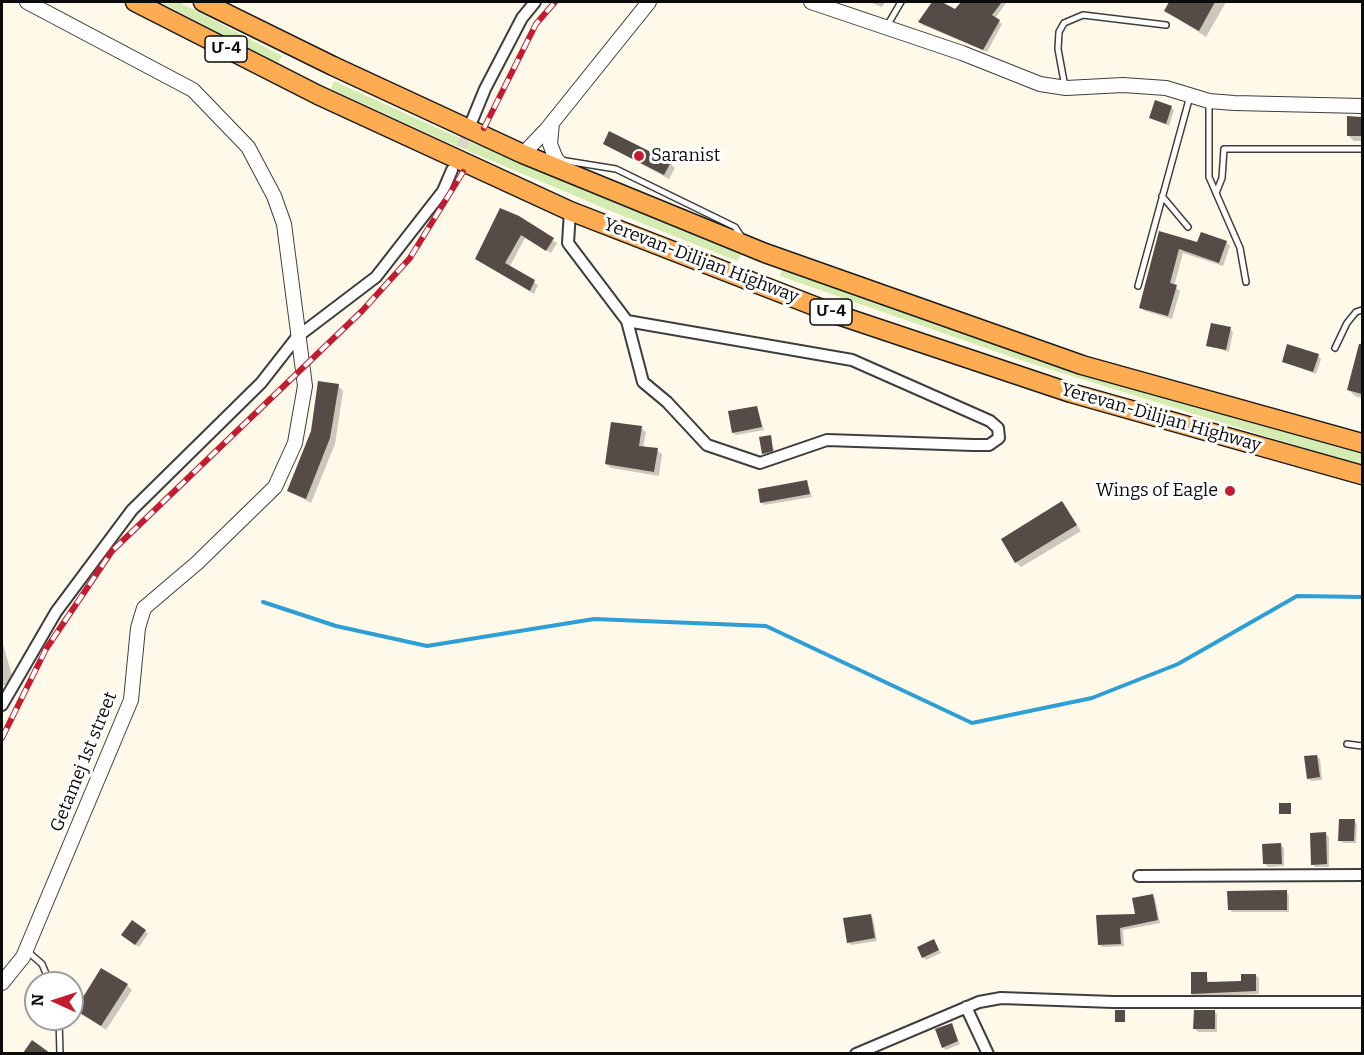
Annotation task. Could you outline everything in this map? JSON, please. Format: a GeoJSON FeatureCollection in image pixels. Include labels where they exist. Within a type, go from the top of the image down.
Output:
{"type":"FeatureCollection","features":[{"type":"Feature","properties":{"kind":"highway","name":"Yerevan-Dilijan Highway"},"geometry":{"type":"LineString","coordinates":[[135,2],[318,95],[570,211],[835,314],[1071,393],[1362,475]]}},
{"type":"Feature","properties":{"kind":"highway","name":"Yerevan-Dilijan Highway"},"geometry":{"type":"LineString","coordinates":[[203,2],[333,66],[523,154],[578,169],[746,246],[1082,365],[1362,443]]}},
{"type":"Feature","properties":{"kind":"street","name":"Getamej 1st street"},"geometry":{"type":"LineString","coordinates":[[2,983],[26,950],[131,700],[138,628],[144,608],[197,563],[275,487],[295,443],[305,386],[284,224],[260,167],[236,132],[193,90],[27,2]]}},
{"type":"Feature","properties":{"kind":"street"},"geometry":{"type":"LineString","coordinates":[[471,123],[485,89],[522,18],[535,2]]}},
{"type":"Feature","properties":{"kind":"street"},"geometry":{"type":"LineString","coordinates":[[523,154],[649,2]]}},
{"type":"Feature","properties":{"kind":"street"},"geometry":{"type":"LineString","coordinates":[[811,2],[962,53],[1040,84],[1066,88],[1123,85],[1166,88],[1209,101],[1362,106]]}},
{"type":"Feature","properties":{"kind":"street"},"geometry":{"type":"LineString","coordinates":[[552,121],[550,144],[556,159],[578,169]]}},
{"type":"Feature","properties":{"kind":"street"},"geometry":{"type":"LineString","coordinates":[[2,705],[56,612],[132,510],[261,383],[297,337],[376,277],[443,191],[452,170]]}},
{"type":"Feature","properties":{"kind":"street"},"geometry":{"type":"LineString","coordinates":[[570,211],[568,243],[627,321],[643,382],[667,402],[707,445],[760,463],[827,440],[989,445],[999,438],[998,428],[990,421],[852,360],[627,321]]}},
{"type":"Feature","properties":{"kind":"street"},"geometry":{"type":"LineString","coordinates":[[1139,876],[1362,875]]}},
{"type":"Feature","properties":{"kind":"street"},"geometry":{"type":"LineString","coordinates":[[856,1053],[979,1002],[1010,997],[1035,1001],[1362,1002]]}},
{"type":"Feature","properties":{"kind":"street"},"geometry":{"type":"LineString","coordinates":[[966,1007],[988,1053]]}},
{"type":"Feature","properties":{"kind":"lane"},"geometry":{"type":"LineString","coordinates":[[886,27],[901,2]]}},
{"type":"Feature","properties":{"kind":"lane"},"geometry":{"type":"LineString","coordinates":[[1066,88],[1058,49],[1059,32],[1064,23],[1083,15],[1166,25]]}},
{"type":"Feature","properties":{"kind":"lane"},"geometry":{"type":"LineString","coordinates":[[1138,286],[1190,96]]}},
{"type":"Feature","properties":{"kind":"lane"},"geometry":{"type":"LineString","coordinates":[[1209,101],[1209,177],[1240,248],[1246,282]]}},
{"type":"Feature","properties":{"kind":"lane"},"geometry":{"type":"LineString","coordinates":[[1215,193],[1222,178],[1224,149],[1362,149]]}},
{"type":"Feature","properties":{"kind":"lane"},"geometry":{"type":"LineString","coordinates":[[1162,196],[1188,227]]}},
{"type":"Feature","properties":{"kind":"lane"},"geometry":{"type":"LineString","coordinates":[[1335,348],[1347,323],[1356,312],[1362,310]]}},
{"type":"Feature","properties":{"kind":"lane"},"geometry":{"type":"LineString","coordinates":[[1347,744],[1362,746]]}},
{"type":"Feature","properties":{"kind":"lane"},"geometry":{"type":"LineString","coordinates":[[26,950],[42,964],[45,971]]}},
{"type":"Feature","properties":{"kind":"lane"},"geometry":{"type":"LineString","coordinates":[[59,1031],[60,1053]]}},
{"type":"Feature","properties":{"kind":"green space"},"geometry":{"type":"Polygon","coordinates":[[[160,2],[179,2],[282,56],[278,63],[160,2]]]}},
{"type":"Feature","properties":{"kind":"green space"},"geometry":{"type":"Polygon","coordinates":[[[334,81],[448,133],[743,252],[737,261],[611,211],[447,142],[331,89],[334,81]]]}},
{"type":"Feature","properties":{"kind":"green space"},"geometry":{"type":"Polygon","coordinates":[[[783,267],[1154,391],[1362,453],[1362,466],[1017,359],[780,276],[783,267]]]}},
{"type":"Feature","properties":{"kind":"building"},"geometry":{"type":"Polygon","coordinates":[[[932,2],[942,2],[955,9],[961,2],[1002,2],[992,15],[1000,20],[983,50],[918,22],[932,2]]]}},
{"type":"Feature","properties":{"kind":"building"},"geometry":{"type":"Polygon","coordinates":[[[1169,2],[1215,2],[1199,31],[1164,11],[1169,2]]]}},
{"type":"Feature","properties":{"kind":"building"},"geometry":{"type":"Polygon","coordinates":[[[1155,100],[1172,106],[1166,124],[1149,118],[1155,100]]]}},
{"type":"Feature","properties":{"kind":"building"},"geometry":{"type":"Polygon","coordinates":[[[1347,116],[1362,117],[1362,136],[1347,136],[1347,116]]]}},
{"type":"Feature","properties":{"kind":"building"},"geometry":{"type":"Polygon","coordinates":[[[609,131],[671,162],[664,175],[603,144],[609,131]]]}},
{"type":"Feature","properties":{"kind":"building"},"geometry":{"type":"Polygon","coordinates":[[[500,208],[519,216],[554,238],[546,251],[521,235],[505,263],[535,280],[530,291],[475,259],[500,208]]]}},
{"type":"Feature","properties":{"kind":"building"},"geometry":{"type":"Polygon","coordinates":[[[1159,231],[1197,242],[1201,232],[1227,241],[1219,263],[1179,249],[1170,283],[1177,285],[1168,316],[1139,308],[1159,231]]]}},
{"type":"Feature","properties":{"kind":"building"},"geometry":{"type":"Polygon","coordinates":[[[1211,323],[1231,327],[1226,350],[1206,346],[1211,323]]]}},
{"type":"Feature","properties":{"kind":"building"},"geometry":{"type":"Polygon","coordinates":[[[1287,344],[1319,354],[1313,372],[1282,362],[1287,344]]]}},
{"type":"Feature","properties":{"kind":"building"},"geometry":{"type":"Polygon","coordinates":[[[1359,344],[1362,344],[1362,394],[1347,390],[1359,344]]]}},
{"type":"Feature","properties":{"kind":"building"},"geometry":{"type":"Polygon","coordinates":[[[318,381],[339,384],[330,438],[306,499],[287,491],[311,431],[318,381]]]}},
{"type":"Feature","properties":{"kind":"building"},"geometry":{"type":"Polygon","coordinates":[[[757,406],[762,427],[732,433],[728,411],[757,406]]]}},
{"type":"Feature","properties":{"kind":"building"},"geometry":{"type":"Polygon","coordinates":[[[611,422],[642,426],[639,446],[658,448],[654,472],[605,464],[611,422]]]}},
{"type":"Feature","properties":{"kind":"building"},"geometry":{"type":"Polygon","coordinates":[[[771,435],[773,451],[762,454],[759,437],[771,435]]]}},
{"type":"Feature","properties":{"kind":"building"},"geometry":{"type":"Polygon","coordinates":[[[807,480],[810,494],[760,503],[758,489],[807,480]]]}},
{"type":"Feature","properties":{"kind":"building"},"geometry":{"type":"Polygon","coordinates":[[[1062,501],[1077,525],[1015,563],[1001,539],[1062,501]]]}},
{"type":"Feature","properties":{"kind":"building"},"geometry":{"type":"Polygon","coordinates":[[[1317,755],[1320,777],[1307,779],[1304,756],[1317,755]]]}},
{"type":"Feature","properties":{"kind":"building"},"geometry":{"type":"Polygon","coordinates":[[[1279,803],[1291,803],[1291,814],[1279,814],[1279,803]]]}},
{"type":"Feature","properties":{"kind":"building"},"geometry":{"type":"Polygon","coordinates":[[[1339,819],[1355,819],[1354,841],[1338,841],[1339,819]]]}},
{"type":"Feature","properties":{"kind":"building"},"geometry":{"type":"Polygon","coordinates":[[[1326,832],[1327,864],[1311,865],[1310,833],[1326,832]]]}},
{"type":"Feature","properties":{"kind":"building"},"geometry":{"type":"Polygon","coordinates":[[[1281,843],[1282,864],[1263,864],[1262,844],[1281,843]]]}},
{"type":"Feature","properties":{"kind":"building"},"geometry":{"type":"Polygon","coordinates":[[[1287,890],[1287,910],[1228,910],[1227,891],[1287,890]]]}},
{"type":"Feature","properties":{"kind":"building"},"geometry":{"type":"Polygon","coordinates":[[[1153,894],[1158,920],[1120,928],[1121,944],[1098,945],[1096,915],[1135,914],[1132,898],[1153,894]]]}},
{"type":"Feature","properties":{"kind":"building"},"geometry":{"type":"Polygon","coordinates":[[[871,914],[875,938],[847,943],[843,918],[871,914]]]}},
{"type":"Feature","properties":{"kind":"building"},"geometry":{"type":"Polygon","coordinates":[[[132,920],[146,930],[135,945],[121,935],[132,920]]]}},
{"type":"Feature","properties":{"kind":"building"},"geometry":{"type":"Polygon","coordinates":[[[934,939],[939,950],[922,958],[917,947],[934,939]]]}},
{"type":"Feature","properties":{"kind":"building"},"geometry":{"type":"Polygon","coordinates":[[[101,968],[128,984],[101,1026],[84,1016],[84,995],[101,968]]]}},
{"type":"Feature","properties":{"kind":"building"},"geometry":{"type":"Polygon","coordinates":[[[1191,972],[1207,972],[1207,982],[1241,981],[1241,974],[1256,974],[1256,991],[1191,994],[1191,972]]]}},
{"type":"Feature","properties":{"kind":"building"},"geometry":{"type":"Polygon","coordinates":[[[1115,1010],[1125,1010],[1125,1022],[1115,1022],[1115,1010]]]}},
{"type":"Feature","properties":{"kind":"building"},"geometry":{"type":"Polygon","coordinates":[[[1194,1010],[1215,1010],[1215,1029],[1193,1029],[1194,1010]]]}},
{"type":"Feature","properties":{"kind":"building"},"geometry":{"type":"Polygon","coordinates":[[[952,1023],[958,1041],[942,1048],[935,1029],[952,1023]]]}},
{"type":"Feature","properties":{"kind":"building"},"geometry":{"type":"Polygon","coordinates":[[[32,1040],[50,1053],[23,1053],[32,1040]]]}},
{"type":"Feature","properties":{"kind":"waterway"},"geometry":{"type":"LineString","coordinates":[[263,602],[336,626],[427,646],[594,619],[766,626],[972,723],[1092,698],[1178,664],[1297,596],[1362,597]]}},
{"type":"Feature","properties":{"kind":"tunnel"},"geometry":{"type":"LineString","coordinates":[[456,161],[470,126]]}},
{"type":"Feature","properties":{"kind":"railway"},"geometry":{"type":"LineString","coordinates":[[484,128],[536,24],[555,2]]}},
{"type":"Feature","properties":{"kind":"railway"},"geometry":{"type":"LineString","coordinates":[[2,738],[46,649],[112,551],[362,311],[410,258],[463,172]]}},
{"type":"Feature","properties":{"kind":"place","name":"Saranist"},"geometry":{"type":"Point","coordinates":[639,156]}},
{"type":"Feature","properties":{"kind":"place","name":"Wings of Eagle"},"geometry":{"type":"Point","coordinates":[1230,491]}}]}
